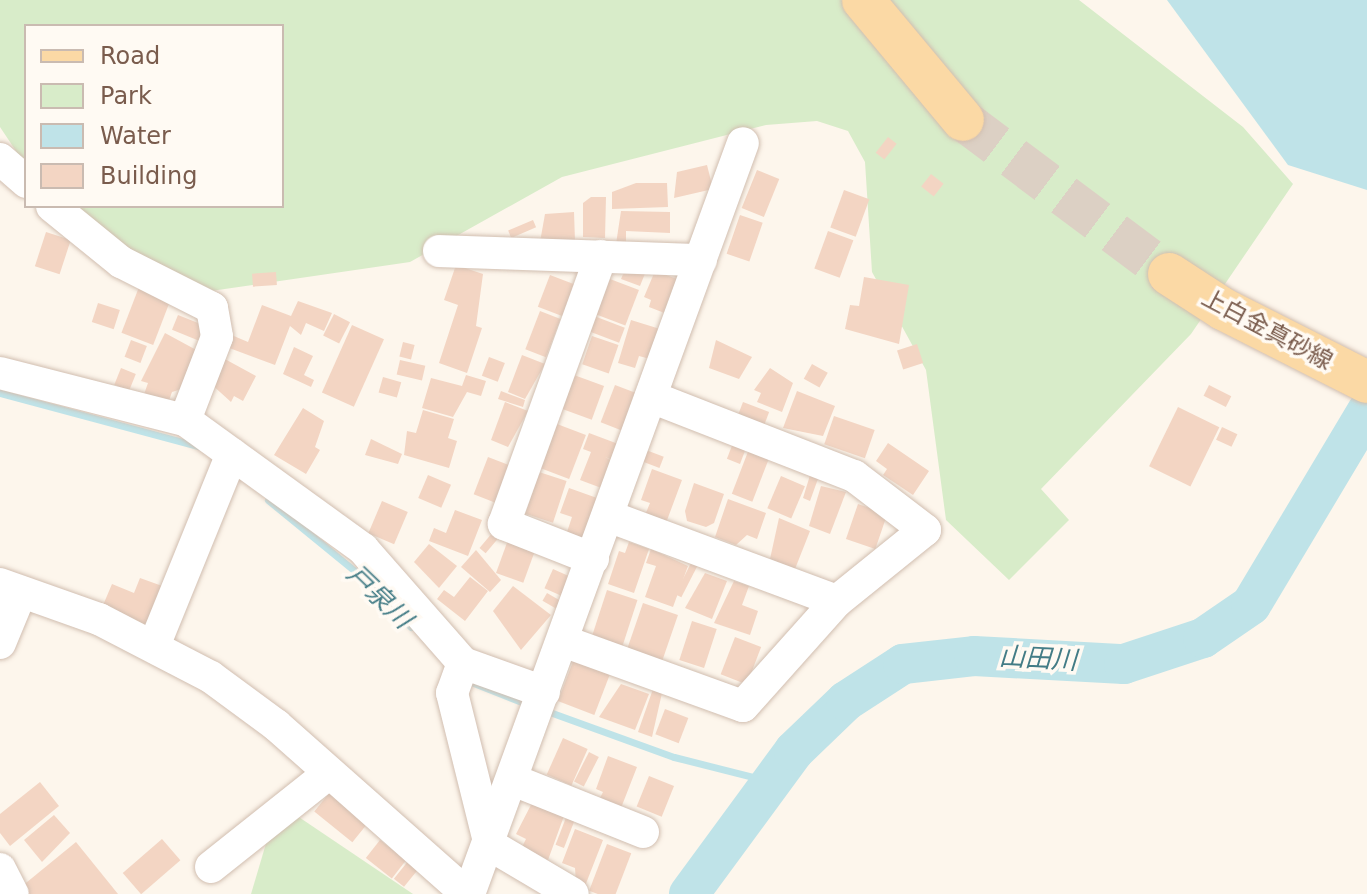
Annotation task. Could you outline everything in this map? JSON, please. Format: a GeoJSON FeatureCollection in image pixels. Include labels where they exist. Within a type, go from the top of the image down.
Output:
{"type":"FeatureCollection","features":[{"type":"Feature","properties":{"kind":"main road"},"geometry":{"type":"LineString","coordinates":[[863,0],[963,120]]}},
{"type":"Feature","properties":{"kind":"main road","name":"上白金真砂線"},"geometry":{"type":"LineString","coordinates":[[1169,274],[1367,382]]}},
{"type":"Feature","properties":{"kind":"street"},"geometry":{"type":"LineString","coordinates":[[0,643],[11,588],[99,619],[154,646],[211,677],[329,773],[468,894],[490,845],[743,143]]}},
{"type":"Feature","properties":{"kind":"street"},"geometry":{"type":"LineString","coordinates":[[0,159],[24,180]]}},
{"type":"Feature","properties":{"kind":"street"},"geometry":{"type":"LineString","coordinates":[[54,208],[121,262],[212,308],[217,337],[185,420]]}},
{"type":"Feature","properties":{"kind":"street"},"geometry":{"type":"LineString","coordinates":[[439,251],[701,260]]}},
{"type":"Feature","properties":{"kind":"street"},"geometry":{"type":"LineString","coordinates":[[593,559],[504,524],[601,256]]}},
{"type":"Feature","properties":{"kind":"street"},"geometry":{"type":"LineString","coordinates":[[0,373],[185,420],[363,549],[459,674],[490,845],[573,894]]}},
{"type":"Feature","properties":{"kind":"street"},"geometry":{"type":"LineString","coordinates":[[563,641],[743,706],[837,601],[925,530],[854,476],[651,397]]}},
{"type":"Feature","properties":{"kind":"street"},"geometry":{"type":"LineString","coordinates":[[154,646],[232,454]]}},
{"type":"Feature","properties":{"kind":"street"},"geometry":{"type":"LineString","coordinates":[[608,516],[837,601]]}},
{"type":"Feature","properties":{"kind":"street"},"geometry":{"type":"LineString","coordinates":[[459,674],[540,706]]}},
{"type":"Feature","properties":{"kind":"street"},"geometry":{"type":"LineString","coordinates":[[211,867],[329,773]]}},
{"type":"Feature","properties":{"kind":"street"},"geometry":{"type":"LineString","coordinates":[[513,780],[643,832]]}},
{"type":"Feature","properties":{"kind":"street"},"geometry":{"type":"LineString","coordinates":[[0,869],[13,894]]}},
{"type":"Feature","properties":{"kind":"green space"},"geometry":{"type":"Polygon","coordinates":[[[0,0],[1079,0],[1243,127],[1293,184],[1191,334],[1041,489],[1069,520],[1009,580],[946,520],[926,370],[872,272],[865,162],[848,131],[817,121],[766,125],[562,177],[410,262],[197,293],[62,208],[284,208],[284,24],[24,24],[24,163],[0,127],[0,0]]]}},
{"type":"Feature","properties":{"kind":"green space"},"geometry":{"type":"Polygon","coordinates":[[[278,803],[413,894],[251,894],[278,803]]]}},
{"type":"Feature","properties":{"kind":"water"},"geometry":{"type":"Polygon","coordinates":[[[1167,0],[1367,0],[1367,190],[1288,165],[1167,0]]]}},
{"type":"Feature","properties":{"kind":"building"},"geometry":{"type":"Polygon","coordinates":[[[888,137],[897,144],[884,160],[876,153],[888,137]]]}},
{"type":"Feature","properties":{"kind":"building"},"geometry":{"type":"Polygon","coordinates":[[[707,165],[713,189],[674,198],[677,172],[707,165]]]}},
{"type":"Feature","properties":{"kind":"building"},"geometry":{"type":"Polygon","coordinates":[[[757,170],[779,179],[764,217],[742,208],[757,170]]]}},
{"type":"Feature","properties":{"kind":"building"},"geometry":{"type":"Polygon","coordinates":[[[931,174],[944,184],[934,196],[921,187],[931,174]]]}},
{"type":"Feature","properties":{"kind":"building"},"geometry":{"type":"Polygon","coordinates":[[[636,183],[667,183],[668,207],[612,209],[612,192],[636,183]]]}},
{"type":"Feature","properties":{"kind":"building"},"geometry":{"type":"Polygon","coordinates":[[[844,190],[869,199],[856,237],[830,228],[844,190]]]}},
{"type":"Feature","properties":{"kind":"building"},"geometry":{"type":"Polygon","coordinates":[[[591,197],[606,197],[605,238],[583,237],[583,203],[591,197]]]}},
{"type":"Feature","properties":{"kind":"building"},"geometry":{"type":"Polygon","coordinates":[[[621,211],[670,212],[670,233],[626,231],[626,245],[616,244],[621,211]]]}},
{"type":"Feature","properties":{"kind":"building"},"geometry":{"type":"Polygon","coordinates":[[[574,212],[575,241],[540,242],[545,214],[574,212]]]}},
{"type":"Feature","properties":{"kind":"building"},"geometry":{"type":"Polygon","coordinates":[[[740,215],[763,223],[749,262],[727,254],[740,215]]]}},
{"type":"Feature","properties":{"kind":"building"},"geometry":{"type":"Polygon","coordinates":[[[533,220],[536,227],[511,238],[508,231],[533,220]]]}},
{"type":"Feature","properties":{"kind":"building"},"geometry":{"type":"Polygon","coordinates":[[[828,231],[853,240],[840,278],[814,269],[828,231]]]}},
{"type":"Feature","properties":{"kind":"building"},"geometry":{"type":"Polygon","coordinates":[[[46,232],[71,240],[60,274],[35,266],[46,232]]]}},
{"type":"Feature","properties":{"kind":"building"},"geometry":{"type":"Polygon","coordinates":[[[456,265],[483,274],[476,326],[482,328],[467,373],[439,363],[458,305],[444,300],[456,265]]]}},
{"type":"Feature","properties":{"kind":"building"},"geometry":{"type":"Polygon","coordinates":[[[625,270],[646,271],[640,286],[621,279],[625,270]]]}},
{"type":"Feature","properties":{"kind":"building"},"geometry":{"type":"Polygon","coordinates":[[[655,271],[680,280],[667,314],[649,307],[651,300],[644,297],[655,271]]]}},
{"type":"Feature","properties":{"kind":"building"},"geometry":{"type":"Polygon","coordinates":[[[276,272],[277,285],[253,287],[252,274],[276,272]]]}},
{"type":"Feature","properties":{"kind":"building"},"geometry":{"type":"Polygon","coordinates":[[[550,275],[576,285],[564,317],[538,307],[550,275]]]}},
{"type":"Feature","properties":{"kind":"building"},"geometry":{"type":"Polygon","coordinates":[[[864,277],[909,285],[899,344],[845,329],[850,305],[859,306],[864,277]]]}},
{"type":"Feature","properties":{"kind":"building"},"geometry":{"type":"Polygon","coordinates":[[[610,279],[639,290],[625,326],[596,314],[610,279]]]}},
{"type":"Feature","properties":{"kind":"building"},"geometry":{"type":"Polygon","coordinates":[[[139,287],[171,299],[153,345],[121,333],[139,287]]]}},
{"type":"Feature","properties":{"kind":"building"},"geometry":{"type":"Polygon","coordinates":[[[298,301],[332,313],[324,331],[306,323],[301,335],[290,326],[275,365],[224,346],[229,334],[248,342],[262,305],[291,316],[298,301]]]}},
{"type":"Feature","properties":{"kind":"building"},"geometry":{"type":"Polygon","coordinates":[[[98,303],[120,310],[114,329],[92,322],[98,303]]]}},
{"type":"Feature","properties":{"kind":"building"},"geometry":{"type":"Polygon","coordinates":[[[540,311],[561,319],[546,357],[525,349],[540,311]]]}},
{"type":"Feature","properties":{"kind":"building"},"geometry":{"type":"Polygon","coordinates":[[[334,314],[350,322],[339,344],[323,335],[334,314]]]}},
{"type":"Feature","properties":{"kind":"building"},"geometry":{"type":"Polygon","coordinates":[[[178,315],[210,328],[204,343],[172,330],[178,315]]]}},
{"type":"Feature","properties":{"kind":"building"},"geometry":{"type":"Polygon","coordinates":[[[594,316],[625,328],[619,343],[588,331],[594,316]]]}},
{"type":"Feature","properties":{"kind":"building"},"geometry":{"type":"Polygon","coordinates":[[[631,320],[660,329],[650,359],[639,356],[635,368],[618,363],[631,320]]]}},
{"type":"Feature","properties":{"kind":"building"},"geometry":{"type":"Polygon","coordinates":[[[352,325],[384,339],[354,407],[322,393],[352,325]]]}},
{"type":"Feature","properties":{"kind":"building"},"geometry":{"type":"Polygon","coordinates":[[[165,333],[200,352],[188,387],[172,392],[167,406],[143,397],[148,383],[141,381],[165,333]]]}},
{"type":"Feature","properties":{"kind":"building"},"geometry":{"type":"Polygon","coordinates":[[[592,336],[618,345],[609,373],[582,364],[592,336]]]}},
{"type":"Feature","properties":{"kind":"building"},"geometry":{"type":"Polygon","coordinates":[[[131,340],[147,346],[140,363],[125,357],[131,340]]]}},
{"type":"Feature","properties":{"kind":"building"},"geometry":{"type":"Polygon","coordinates":[[[716,340],[752,357],[739,379],[709,368],[716,340]]]}},
{"type":"Feature","properties":{"kind":"building"},"geometry":{"type":"Polygon","coordinates":[[[403,342],[415,345],[411,359],[399,357],[403,342]]]}},
{"type":"Feature","properties":{"kind":"building"},"geometry":{"type":"Polygon","coordinates":[[[917,344],[923,363],[903,370],[897,350],[917,344]]]}},
{"type":"Feature","properties":{"kind":"building"},"geometry":{"type":"Polygon","coordinates":[[[294,347],[313,356],[304,375],[314,380],[311,387],[283,374],[294,347]]]}},
{"type":"Feature","properties":{"kind":"building"},"geometry":{"type":"Polygon","coordinates":[[[522,355],[545,364],[525,399],[508,392],[522,355]]]}},
{"type":"Feature","properties":{"kind":"building"},"geometry":{"type":"Polygon","coordinates":[[[489,357],[505,363],[498,382],[482,376],[489,357]]]}},
{"type":"Feature","properties":{"kind":"building"},"geometry":{"type":"Polygon","coordinates":[[[223,358],[256,376],[243,401],[234,396],[231,402],[210,383],[223,358]]]}},
{"type":"Feature","properties":{"kind":"building"},"geometry":{"type":"Polygon","coordinates":[[[400,360],[425,366],[422,380],[397,375],[400,360]]]}},
{"type":"Feature","properties":{"kind":"building"},"geometry":{"type":"Polygon","coordinates":[[[812,364],[828,373],[820,388],[804,379],[812,364]]]}},
{"type":"Feature","properties":{"kind":"building"},"geometry":{"type":"Polygon","coordinates":[[[121,368],[136,374],[129,391],[114,385],[121,368]]]}},
{"type":"Feature","properties":{"kind":"building"},"geometry":{"type":"Polygon","coordinates":[[[770,368],[793,383],[782,412],[757,402],[761,393],[754,390],[770,368]]]}},
{"type":"Feature","properties":{"kind":"building"},"geometry":{"type":"Polygon","coordinates":[[[466,375],[486,381],[481,396],[467,392],[453,417],[422,408],[431,378],[462,386],[466,375]]]}},
{"type":"Feature","properties":{"kind":"building"},"geometry":{"type":"Polygon","coordinates":[[[574,375],[604,386],[592,420],[562,409],[574,375]]]}},
{"type":"Feature","properties":{"kind":"building"},"geometry":{"type":"Polygon","coordinates":[[[383,377],[401,382],[397,398],[379,392],[383,377]]]}},
{"type":"Feature","properties":{"kind":"building"},"geometry":{"type":"Polygon","coordinates":[[[615,385],[639,394],[625,432],[601,422],[615,385]]]}},
{"type":"Feature","properties":{"kind":"building"},"geometry":{"type":"Polygon","coordinates":[[[1209,385],[1231,396],[1226,407],[1204,396],[1209,385]]]}},
{"type":"Feature","properties":{"kind":"building"},"geometry":{"type":"Polygon","coordinates":[[[501,391],[525,400],[523,407],[498,399],[501,391]]]}},
{"type":"Feature","properties":{"kind":"building"},"geometry":{"type":"Polygon","coordinates":[[[797,391],[835,406],[823,436],[783,428],[797,391]]]}},
{"type":"Feature","properties":{"kind":"building"},"geometry":{"type":"Polygon","coordinates":[[[505,402],[528,411],[508,447],[491,440],[505,402]]]}},
{"type":"Feature","properties":{"kind":"building"},"geometry":{"type":"Polygon","coordinates":[[[743,402],[769,412],[763,428],[737,418],[743,402]]]}},
{"type":"Feature","properties":{"kind":"building"},"geometry":{"type":"Polygon","coordinates":[[[1178,407],[1219,427],[1190,486],[1149,466],[1178,407]]]}},
{"type":"Feature","properties":{"kind":"building"},"geometry":{"type":"Polygon","coordinates":[[[303,408],[324,421],[315,447],[320,450],[306,474],[274,455],[303,408]]]}},
{"type":"Feature","properties":{"kind":"building"},"geometry":{"type":"Polygon","coordinates":[[[423,410],[454,419],[448,438],[457,441],[449,468],[404,455],[407,431],[416,433],[423,410]]]}},
{"type":"Feature","properties":{"kind":"building"},"geometry":{"type":"Polygon","coordinates":[[[834,416],[875,430],[865,458],[824,444],[834,416]]]}},
{"type":"Feature","properties":{"kind":"building"},"geometry":{"type":"Polygon","coordinates":[[[557,424],[586,435],[569,479],[540,468],[557,424]]]}},
{"type":"Feature","properties":{"kind":"building"},"geometry":{"type":"Polygon","coordinates":[[[1222,427],[1237,434],[1231,447],[1216,440],[1222,427]]]}},
{"type":"Feature","properties":{"kind":"building"},"geometry":{"type":"Polygon","coordinates":[[[589,433],[621,445],[615,461],[605,457],[615,462],[604,489],[580,480],[591,452],[583,449],[589,433]]]}},
{"type":"Feature","properties":{"kind":"building"},"geometry":{"type":"Polygon","coordinates":[[[371,439],[402,454],[398,464],[365,455],[371,439]]]}},
{"type":"Feature","properties":{"kind":"building"},"geometry":{"type":"Polygon","coordinates":[[[733,443],[746,448],[740,464],[727,459],[733,443]]]}},
{"type":"Feature","properties":{"kind":"building"},"geometry":{"type":"Polygon","coordinates":[[[888,443],[929,471],[913,495],[883,475],[887,469],[876,461],[888,443]]]}},
{"type":"Feature","properties":{"kind":"building"},"geometry":{"type":"Polygon","coordinates":[[[749,449],[770,457],[752,502],[732,494],[749,449]]]}},
{"type":"Feature","properties":{"kind":"building"},"geometry":{"type":"Polygon","coordinates":[[[646,450],[664,457],[659,468],[642,461],[646,450]]]}},
{"type":"Feature","properties":{"kind":"building"},"geometry":{"type":"Polygon","coordinates":[[[488,457],[512,466],[498,504],[474,494],[488,457]]]}},
{"type":"Feature","properties":{"kind":"building"},"geometry":{"type":"Polygon","coordinates":[[[652,469],[682,480],[666,523],[645,515],[650,503],[641,500],[652,469]]]}},
{"type":"Feature","properties":{"kind":"building"},"geometry":{"type":"Polygon","coordinates":[[[539,472],[567,481],[553,523],[525,514],[539,472]]]}},
{"type":"Feature","properties":{"kind":"building"},"geometry":{"type":"Polygon","coordinates":[[[811,472],[819,476],[810,501],[803,498],[811,472]]]}},
{"type":"Feature","properties":{"kind":"building"},"geometry":{"type":"Polygon","coordinates":[[[428,475],[451,485],[441,508],[418,498],[428,475]]]}},
{"type":"Feature","properties":{"kind":"building"},"geometry":{"type":"Polygon","coordinates":[[[781,476],[805,486],[791,518],[767,508],[781,476]]]}},
{"type":"Feature","properties":{"kind":"building"},"geometry":{"type":"Polygon","coordinates":[[[694,483],[724,494],[714,523],[706,527],[687,521],[685,511],[694,483]]]}},
{"type":"Feature","properties":{"kind":"building"},"geometry":{"type":"Polygon","coordinates":[[[821,486],[846,492],[830,534],[809,526],[821,486]]]}},
{"type":"Feature","properties":{"kind":"building"},"geometry":{"type":"Polygon","coordinates":[[[569,488],[597,498],[586,539],[567,532],[572,517],[560,513],[569,488]]]}},
{"type":"Feature","properties":{"kind":"building"},"geometry":{"type":"Polygon","coordinates":[[[728,499],[766,513],[757,539],[747,535],[736,545],[715,537],[728,499]]]}},
{"type":"Feature","properties":{"kind":"building"},"geometry":{"type":"Polygon","coordinates":[[[382,501],[408,512],[394,544],[368,533],[382,501]]]}},
{"type":"Feature","properties":{"kind":"building"},"geometry":{"type":"Polygon","coordinates":[[[858,504],[887,514],[875,549],[846,539],[858,504]]]}},
{"type":"Feature","properties":{"kind":"building"},"geometry":{"type":"Polygon","coordinates":[[[455,510],[482,520],[468,556],[429,541],[434,528],[446,533],[455,510]]]}},
{"type":"Feature","properties":{"kind":"building"},"geometry":{"type":"Polygon","coordinates":[[[779,518],[810,531],[795,569],[770,559],[779,518]]]}},
{"type":"Feature","properties":{"kind":"building"},"geometry":{"type":"Polygon","coordinates":[[[493,532],[499,537],[486,553],[480,548],[493,532]]]}},
{"type":"Feature","properties":{"kind":"building"},"geometry":{"type":"Polygon","coordinates":[[[508,540],[535,550],[523,583],[496,573],[508,540]]]}},
{"type":"Feature","properties":{"kind":"building"},"geometry":{"type":"Polygon","coordinates":[[[629,542],[649,549],[634,593],[608,584],[619,551],[625,553],[629,542]]]}},
{"type":"Feature","properties":{"kind":"building"},"geometry":{"type":"Polygon","coordinates":[[[429,544],[457,566],[439,588],[414,562],[429,544]]]}},
{"type":"Feature","properties":{"kind":"building"},"geometry":{"type":"Polygon","coordinates":[[[651,549],[688,566],[673,607],[645,597],[656,566],[646,563],[651,549]]]}},
{"type":"Feature","properties":{"kind":"building"},"geometry":{"type":"Polygon","coordinates":[[[476,550],[501,580],[490,592],[461,567],[476,550]]]}},
{"type":"Feature","properties":{"kind":"building"},"geometry":{"type":"Polygon","coordinates":[[[691,563],[697,566],[681,597],[675,594],[691,563]]]}},
{"type":"Feature","properties":{"kind":"building"},"geometry":{"type":"Polygon","coordinates":[[[553,569],[573,578],[565,597],[544,588],[553,569]]]}},
{"type":"Feature","properties":{"kind":"building"},"geometry":{"type":"Polygon","coordinates":[[[705,573],[727,581],[712,619],[685,608],[705,573]]]}},
{"type":"Feature","properties":{"kind":"building"},"geometry":{"type":"Polygon","coordinates":[[[470,577],[488,591],[465,621],[437,599],[444,590],[454,597],[470,577]]]}},
{"type":"Feature","properties":{"kind":"building"},"geometry":{"type":"Polygon","coordinates":[[[140,578],[165,587],[149,628],[101,610],[112,584],[134,593],[140,578]]]}},
{"type":"Feature","properties":{"kind":"building"},"geometry":{"type":"Polygon","coordinates":[[[734,581],[749,586],[742,605],[758,611],[750,635],[714,623],[734,581]]]}},
{"type":"Feature","properties":{"kind":"building"},"geometry":{"type":"Polygon","coordinates":[[[513,586],[551,615],[521,650],[493,611],[513,586]]]}},
{"type":"Feature","properties":{"kind":"building"},"geometry":{"type":"Polygon","coordinates":[[[607,590],[637,600],[622,647],[592,638],[607,590]]]}},
{"type":"Feature","properties":{"kind":"building"},"geometry":{"type":"Polygon","coordinates":[[[547,593],[564,603],[560,611],[542,601],[547,593]]]}},
{"type":"Feature","properties":{"kind":"building"},"geometry":{"type":"Polygon","coordinates":[[[643,603],[678,615],[662,662],[627,650],[643,603]]]}},
{"type":"Feature","properties":{"kind":"building"},"geometry":{"type":"Polygon","coordinates":[[[692,621],[717,629],[704,668],[679,660],[692,621]]]}},
{"type":"Feature","properties":{"kind":"building"},"geometry":{"type":"Polygon","coordinates":[[[735,637],[761,647],[747,684],[721,674],[735,637]]]}},
{"type":"Feature","properties":{"kind":"building"},"geometry":{"type":"Polygon","coordinates":[[[574,659],[610,673],[594,715],[558,701],[574,659]]]}},
{"type":"Feature","properties":{"kind":"building"},"geometry":{"type":"Polygon","coordinates":[[[621,684],[649,694],[635,730],[599,717],[621,684]]]}},
{"type":"Feature","properties":{"kind":"building"},"geometry":{"type":"Polygon","coordinates":[[[653,689],[662,693],[652,737],[638,732],[653,689]]]}},
{"type":"Feature","properties":{"kind":"building"},"geometry":{"type":"Polygon","coordinates":[[[665,709],[688,718],[679,743],[655,734],[665,709]]]}},
{"type":"Feature","properties":{"kind":"building"},"geometry":{"type":"Polygon","coordinates":[[[563,738],[588,749],[571,786],[547,775],[563,738]]]}},
{"type":"Feature","properties":{"kind":"building"},"geometry":{"type":"Polygon","coordinates":[[[589,752],[599,757],[584,786],[574,781],[589,752]]]}},
{"type":"Feature","properties":{"kind":"building"},"geometry":{"type":"Polygon","coordinates":[[[608,756],[637,767],[621,808],[599,800],[603,792],[596,789],[608,756]]]}},
{"type":"Feature","properties":{"kind":"building"},"geometry":{"type":"Polygon","coordinates":[[[649,776],[674,786],[662,817],[637,807],[649,776]]]}},
{"type":"Feature","properties":{"kind":"building"},"geometry":{"type":"Polygon","coordinates":[[[40,782],[59,806],[10,846],[0,833],[0,814],[40,782]]]}},
{"type":"Feature","properties":{"kind":"building"},"geometry":{"type":"Polygon","coordinates":[[[330,792],[368,823],[352,842],[314,811],[330,792]]]}},
{"type":"Feature","properties":{"kind":"building"},"geometry":{"type":"Polygon","coordinates":[[[533,801],[564,816],[548,860],[522,847],[526,839],[516,834],[533,801]]]}},
{"type":"Feature","properties":{"kind":"building"},"geometry":{"type":"Polygon","coordinates":[[[54,815],[70,833],[42,862],[24,840],[54,815]]]}},
{"type":"Feature","properties":{"kind":"building"},"geometry":{"type":"Polygon","coordinates":[[[567,815],[575,818],[564,848],[556,845],[567,815]]]}},
{"type":"Feature","properties":{"kind":"building"},"geometry":{"type":"Polygon","coordinates":[[[575,829],[603,840],[585,886],[576,883],[575,868],[562,863],[575,829]]]}},
{"type":"Feature","properties":{"kind":"building"},"geometry":{"type":"Polygon","coordinates":[[[162,839],[180,860],[141,894],[123,873],[162,839]]]}},
{"type":"Feature","properties":{"kind":"building"},"geometry":{"type":"Polygon","coordinates":[[[380,840],[406,860],[392,878],[366,858],[380,840]]]}},
{"type":"Feature","properties":{"kind":"building"},"geometry":{"type":"Polygon","coordinates":[[[76,842],[118,894],[27,894],[21,887],[76,842]]]}},
{"type":"Feature","properties":{"kind":"building"},"geometry":{"type":"Polygon","coordinates":[[[607,844],[631,853],[616,894],[589,891],[607,844]]]}},
{"type":"Feature","properties":{"kind":"building"},"geometry":{"type":"Polygon","coordinates":[[[409,860],[419,868],[404,887],[394,879],[409,860]]]}},
{"type":"Feature","properties":{"kind":"waterway","name":"戸泉川"},"geometry":{"type":"LineString","coordinates":[[0,393],[198,446]]}},
{"type":"Feature","properties":{"kind":"waterway","name":"山田川"},"geometry":{"type":"LineString","coordinates":[[689,894],[794,751],[846,701],[903,664],[974,656],[1124,664],[1203,638],[1251,605],[1367,411]]}},
{"type":"Feature","properties":{"kind":"waterway","name":"戸泉川"},"geometry":{"type":"LineString","coordinates":[[268,500],[373,586],[411,627]]}},
{"type":"Feature","properties":{"kind":"waterway","name":"戸泉川"},"geometry":{"type":"LineString","coordinates":[[466,680],[529,705]]}},
{"type":"Feature","properties":{"kind":"waterway","name":"戸泉川"},"geometry":{"type":"LineString","coordinates":[[544,710],[674,757],[769,781]]}},
{"type":"Feature","properties":{"kind":"tunnel"},"geometry":{"type":"LineString","coordinates":[[963,120],[1169,274]]}}]}
